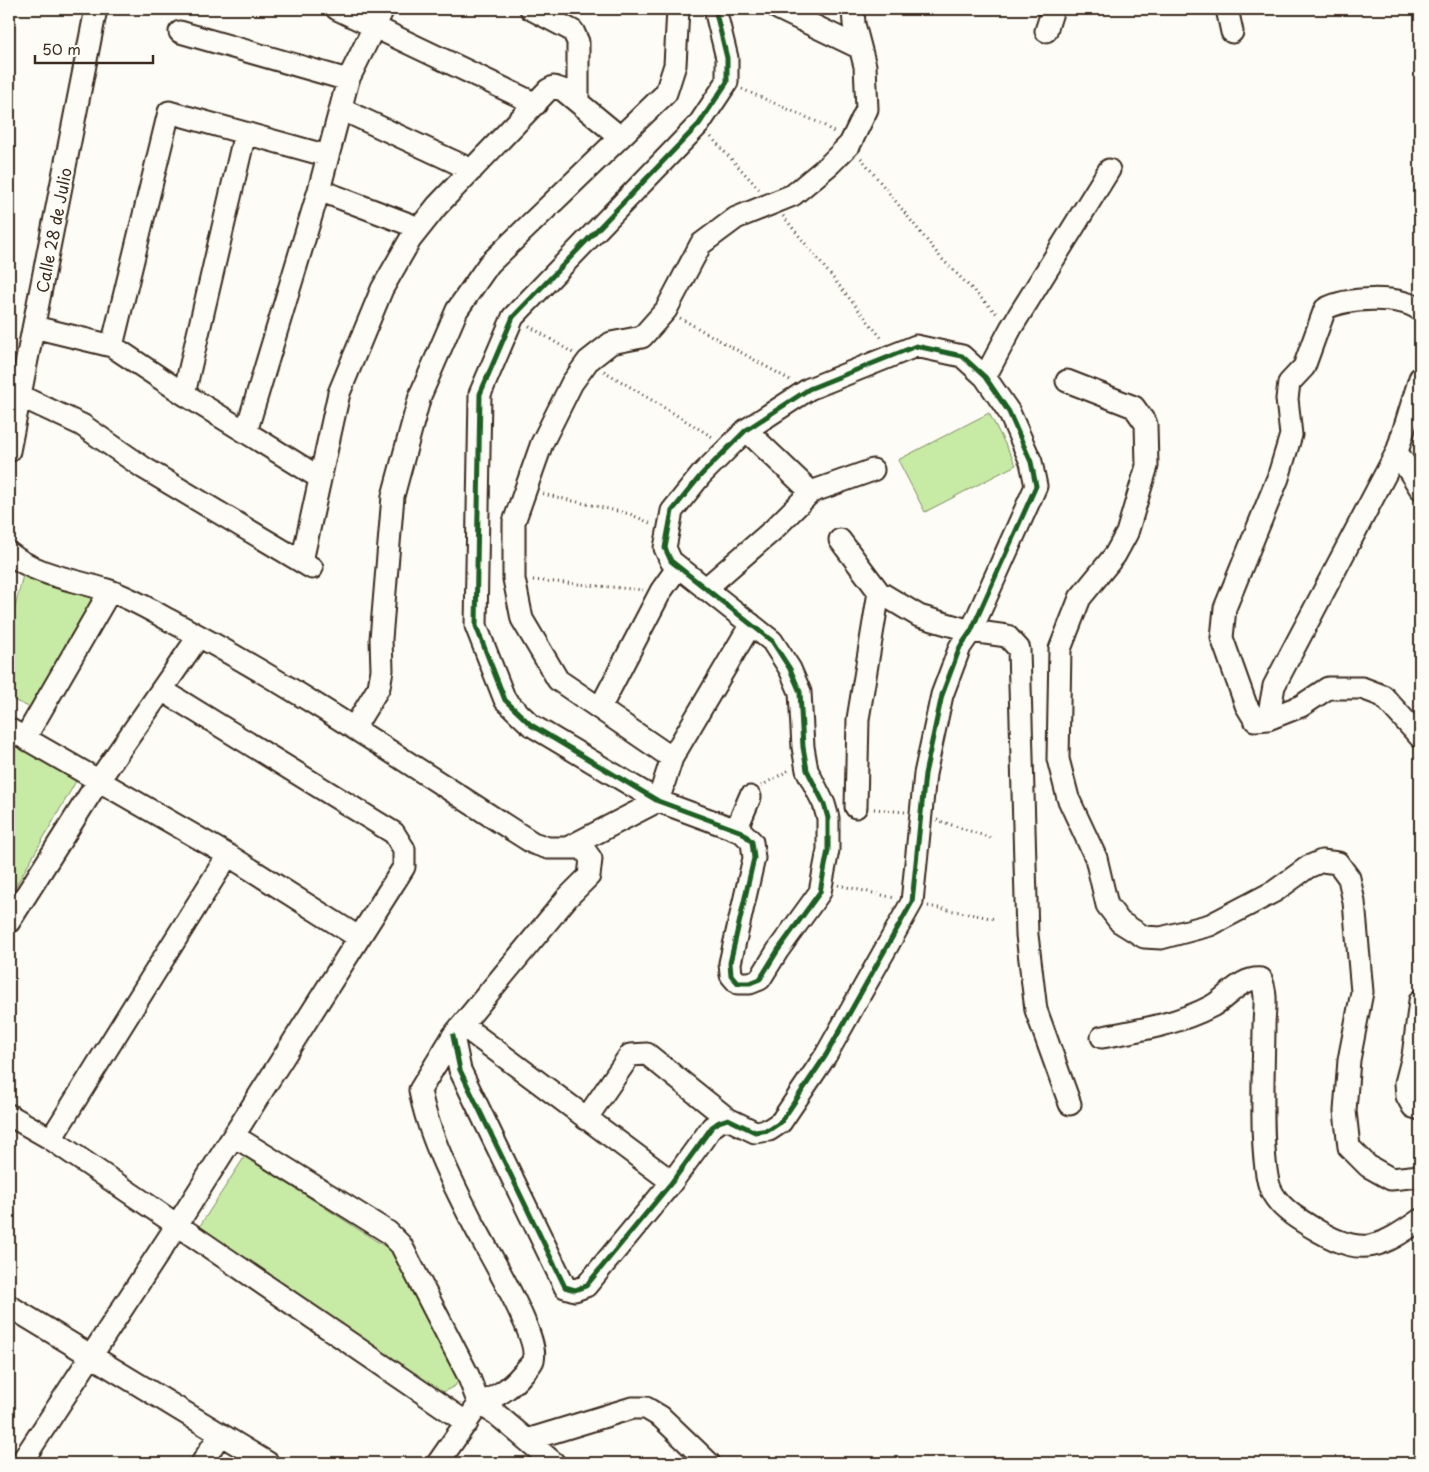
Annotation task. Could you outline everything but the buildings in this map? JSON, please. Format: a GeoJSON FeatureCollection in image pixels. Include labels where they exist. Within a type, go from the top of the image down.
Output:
{"type":"FeatureCollection","features":[{"type":"Feature","properties":{"kind":"street","name":"Calle 28 de Julio"},"geometry":{"type":"LineString","coordinates":[[9,452],[96,9]]}},
{"type":"Feature","properties":{"kind":"street"},"geometry":{"type":"LineString","coordinates":[[337,9],[379,17],[536,104]]}},
{"type":"Feature","properties":{"kind":"street"},"geometry":{"type":"LineString","coordinates":[[531,9],[565,25],[576,36],[578,42],[578,101]]}},
{"type":"Feature","properties":{"kind":"street"},"geometry":{"type":"LineString","coordinates":[[354,728],[379,688],[382,670],[381,639],[393,496],[420,396],[457,310],[489,264],[666,93],[675,64],[678,9]]}},
{"type":"Feature","properties":{"kind":"street"},"geometry":{"type":"LineString","coordinates":[[586,1119],[630,1055],[638,1053],[647,1054],[728,1120],[755,1132],[768,1130],[781,1122],[826,1055],[912,902],[925,774],[942,695],[960,647],[971,631],[1036,486],[1031,462],[1009,412],[985,377],[962,356],[916,346],[809,389],[746,430],[727,447],[672,511],[665,548],[671,561],[772,641],[790,669],[800,692],[805,761],[828,818],[828,850],[820,892],[778,950],[760,979],[750,983],[738,983],[731,975],[730,963],[754,858],[752,842],[742,832],[658,802],[531,725],[506,700],[476,626],[480,394],[513,317],[699,124],[727,82],[727,58],[715,9]]}},
{"type":"Feature","properties":{"kind":"street"},"geometry":{"type":"LineString","coordinates":[[779,9],[858,47]]}},
{"type":"Feature","properties":{"kind":"street"},"geometry":{"type":"LineString","coordinates":[[672,758],[558,680],[522,619],[514,579],[514,522],[542,443],[572,383],[588,361],[611,343],[642,337],[666,310],[701,244],[736,218],[793,195],[830,166],[850,144],[867,109],[865,66],[858,47],[853,9]]}},
{"type":"Feature","properties":{"kind":"street"},"geometry":{"type":"LineString","coordinates":[[1046,31],[1053,9]]}},
{"type":"Feature","properties":{"kind":"street"},"geometry":{"type":"LineString","coordinates":[[1227,9],[1232,32]]}},
{"type":"Feature","properties":{"kind":"street"},"geometry":{"type":"LineString","coordinates":[[246,432],[319,190],[348,80],[379,17]]}},
{"type":"Feature","properties":{"kind":"street"},"geometry":{"type":"LineString","coordinates":[[180,32],[348,80]]}},
{"type":"Feature","properties":{"kind":"street"},"geometry":{"type":"LineString","coordinates":[[20,396],[82,425],[144,468],[307,565],[320,478],[339,393],[382,289],[410,240],[437,206],[548,90],[554,87],[563,90],[578,101],[620,137]]}},
{"type":"Feature","properties":{"kind":"street"},"geometry":{"type":"LineString","coordinates":[[341,109],[472,170]]}},
{"type":"Feature","properties":{"kind":"street"},"geometry":{"type":"LineString","coordinates":[[112,346],[169,112],[328,156]]}},
{"type":"Feature","properties":{"kind":"street"},"geometry":{"type":"LineString","coordinates":[[184,394],[245,133]]}},
{"type":"Feature","properties":{"kind":"street"},"geometry":{"type":"LineString","coordinates":[[985,377],[1011,328],[1109,170]]}},
{"type":"Feature","properties":{"kind":"street"},"geometry":{"type":"LineString","coordinates":[[319,190],[419,228]]}},
{"type":"Feature","properties":{"kind":"street"},"geometry":{"type":"LineString","coordinates":[[1420,310],[1403,301],[1386,299],[1337,302],[1325,309],[1304,367],[1289,383],[1287,399],[1291,435],[1278,478],[1225,608],[1222,638],[1246,705],[1255,720],[1268,719],[1301,706],[1328,688],[1362,688],[1383,696],[1420,737]]}},
{"type":"Feature","properties":{"kind":"street"},"geometry":{"type":"LineString","coordinates":[[34,327],[112,346],[184,394],[320,478]]}},
{"type":"Feature","properties":{"kind":"street"},"geometry":{"type":"LineString","coordinates":[[1268,719],[1274,686],[1397,452],[1420,378]]}},
{"type":"Feature","properties":{"kind":"street"},"geometry":{"type":"LineString","coordinates":[[1067,382],[1134,407],[1146,424],[1147,466],[1127,533],[1115,555],[1080,598],[1060,649],[1058,759],[1068,798],[1096,858],[1107,905],[1120,922],[1144,937],[1162,938],[1210,925],[1276,892],[1322,861],[1338,863],[1349,878],[1354,902],[1362,992],[1349,1060],[1345,1111],[1349,1147],[1368,1166],[1391,1180],[1420,1176]]}},
{"type":"Feature","properties":{"kind":"street"},"geometry":{"type":"LineString","coordinates":[[746,430],[812,492]]}},
{"type":"Feature","properties":{"kind":"street"},"geometry":{"type":"LineString","coordinates":[[1397,452],[1420,488]]}},
{"type":"Feature","properties":{"kind":"street"},"geometry":{"type":"LineString","coordinates":[[705,589],[773,530],[812,492],[873,470]]}},
{"type":"Feature","properties":{"kind":"street"},"geometry":{"type":"LineString","coordinates":[[840,540],[879,592],[919,616],[971,631],[1007,636],[1018,649],[1027,935],[1036,1010],[1070,1104]]}},
{"type":"Feature","properties":{"kind":"street"},"geometry":{"type":"LineString","coordinates":[[9,553],[16,559],[53,575],[110,591],[199,636],[354,728],[534,843],[548,848],[583,848],[591,858],[590,876],[567,898],[458,1031],[420,1090],[424,1114],[472,1222],[521,1315],[535,1350],[533,1361],[512,1386],[500,1395],[479,1404],[468,1423],[438,1463]]}},
{"type":"Feature","properties":{"kind":"street"},"geometry":{"type":"LineString","coordinates":[[600,708],[662,591],[678,567]]}},
{"type":"Feature","properties":{"kind":"street"},"geometry":{"type":"LineString","coordinates":[[110,591],[17,733],[228,854],[358,938]]}},
{"type":"Feature","properties":{"kind":"street"},"geometry":{"type":"LineString","coordinates":[[856,807],[858,719],[879,592]]}},
{"type":"Feature","properties":{"kind":"street"},"geometry":{"type":"LineString","coordinates":[[569,847],[658,802],[672,758],[751,624]]}},
{"type":"Feature","properties":{"kind":"street"},"geometry":{"type":"LineString","coordinates":[[9,922],[99,780],[199,636]]}},
{"type":"Feature","properties":{"kind":"street"},"geometry":{"type":"LineString","coordinates":[[22,1463],[177,1225],[404,867],[404,849],[394,833],[162,690]]}},
{"type":"Feature","properties":{"kind":"street"},"geometry":{"type":"LineString","coordinates":[[736,830],[750,797]]}},
{"type":"Feature","properties":{"kind":"street"},"geometry":{"type":"LineString","coordinates":[[51,1139],[228,854]]}},
{"type":"Feature","properties":{"kind":"street"},"geometry":{"type":"LineString","coordinates":[[1102,1037],[1148,1028],[1193,1016],[1215,1005],[1246,981],[1261,979],[1266,997],[1264,1024],[1264,1158],[1272,1193],[1280,1203],[1312,1227],[1335,1240],[1354,1246],[1371,1247],[1399,1234],[1420,1220]]}},
{"type":"Feature","properties":{"kind":"street"},"geometry":{"type":"LineString","coordinates":[[1418,1105],[1407,1096],[1406,1082],[1413,1056],[1420,1001]]}},
{"type":"Feature","properties":{"kind":"street"},"geometry":{"type":"LineString","coordinates":[[458,1031],[460,1070],[565,1287],[576,1290],[586,1286],[672,1182],[712,1127],[719,1122],[728,1120]]}},
{"type":"Feature","properties":{"kind":"street"},"geometry":{"type":"LineString","coordinates":[[458,1031],[586,1119],[672,1182]]}},
{"type":"Feature","properties":{"kind":"street"},"geometry":{"type":"LineString","coordinates":[[9,1115],[51,1139],[468,1423]]}},
{"type":"Feature","properties":{"kind":"street"},"geometry":{"type":"LineString","coordinates":[[234,1136],[388,1232],[401,1245],[468,1375],[479,1404],[495,1413],[554,1463]]}},
{"type":"Feature","properties":{"kind":"street"},"geometry":{"type":"LineString","coordinates":[[9,1306],[268,1463]]}},
{"type":"Feature","properties":{"kind":"street"},"geometry":{"type":"LineString","coordinates":[[527,1440],[632,1408],[646,1408],[661,1417],[709,1463]]}},
{"type":"Feature","properties":{"kind":"street"},"geometry":{"type":"LineString","coordinates":[[202,1463],[220,1434]]}},
{"type":"Feature","properties":{"kind":"path"},"geometry":{"type":"LineString","coordinates":[[727,82],[822,124],[850,144],[941,258],[1011,328]]}},
{"type":"Feature","properties":{"kind":"path"},"geometry":{"type":"LineString","coordinates":[[699,124],[773,204],[894,354]]}},
{"type":"Feature","properties":{"kind":"path"},"geometry":{"type":"LineString","coordinates":[[666,310],[782,377],[809,389]]}},
{"type":"Feature","properties":{"kind":"path"},"geometry":{"type":"LineString","coordinates":[[513,317],[727,447]]}},
{"type":"Feature","properties":{"kind":"path"},"geometry":{"type":"LineString","coordinates":[[525,490],[630,514],[669,531]]}},
{"type":"Feature","properties":{"kind":"path"},"geometry":{"type":"LineString","coordinates":[[514,579],[662,591]]}},
{"type":"Feature","properties":{"kind":"path"},"geometry":{"type":"LineString","coordinates":[[750,797],[759,786],[805,761]]}},
{"type":"Feature","properties":{"kind":"green space"},"geometry":{"type":"Polygon","coordinates":[[[989,413],[1016,465],[925,512],[898,460],[989,413]]]}},
{"type":"Feature","properties":{"kind":"green space"},"geometry":{"type":"Polygon","coordinates":[[[24,571],[96,597],[31,708],[9,698],[9,631],[24,571]]]}},
{"type":"Feature","properties":{"kind":"green space"},"geometry":{"type":"Polygon","coordinates":[[[9,738],[79,776],[9,898],[9,738]]]}},
{"type":"Feature","properties":{"kind":"green space"},"geometry":{"type":"Polygon","coordinates":[[[245,1156],[395,1253],[454,1368],[458,1381],[455,1386],[443,1392],[194,1235],[245,1156]]]}},
{"type":"Feature","properties":{"kind":"cycle path"},"geometry":{"type":"LineString","coordinates":[[453,1036],[460,1070],[565,1287],[575,1290],[586,1286],[672,1182],[712,1127],[728,1119],[755,1132],[769,1130],[781,1122],[826,1055],[912,902],[925,774],[942,695],[960,647],[971,631],[1036,486],[1031,462],[1009,412],[985,377],[962,356],[916,346],[809,389],[746,430],[701,475],[672,511],[665,548],[671,561],[772,641],[790,669],[800,692],[803,747],[807,770],[824,804],[828,818],[828,850],[820,892],[778,950],[760,979],[750,983],[738,983],[731,975],[730,963],[754,858],[752,842],[742,832],[658,801],[531,725],[505,700],[476,626],[480,394],[513,317],[699,124],[727,82],[727,58],[715,9]]}}]}
